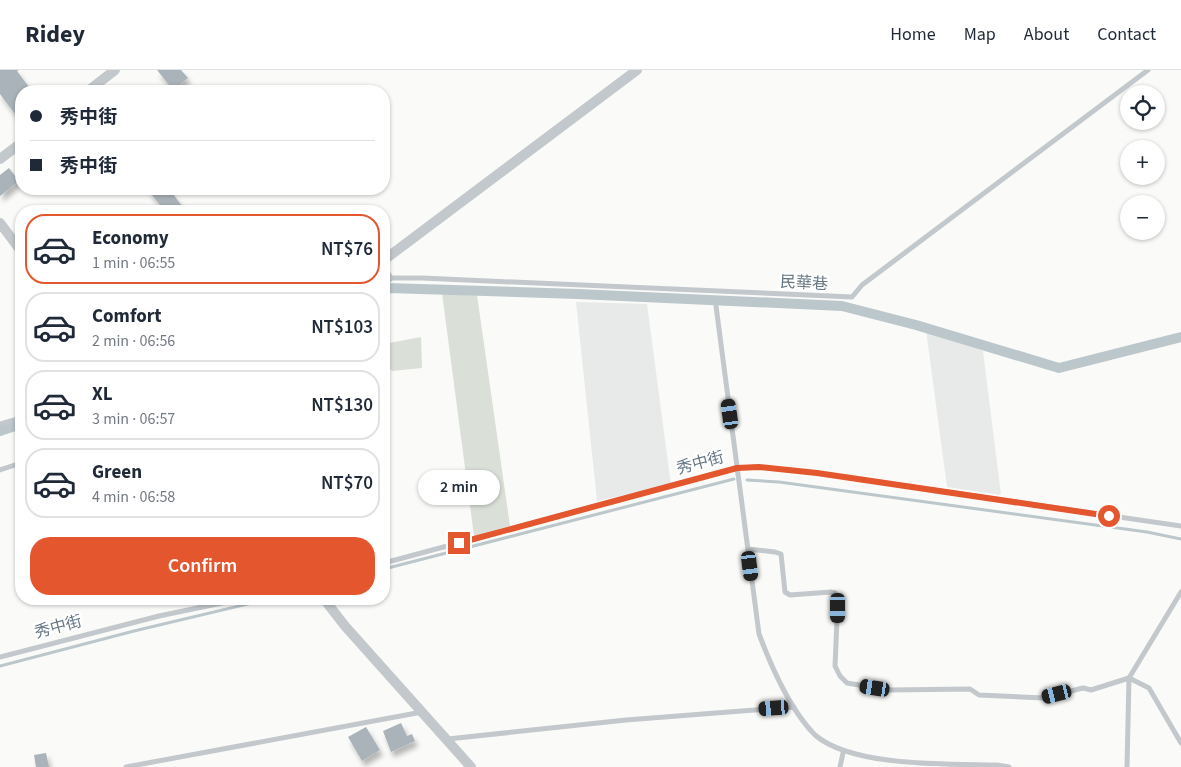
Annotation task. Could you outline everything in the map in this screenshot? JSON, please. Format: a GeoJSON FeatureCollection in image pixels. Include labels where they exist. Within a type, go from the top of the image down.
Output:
{"type":"FeatureCollection","features":[{"type":"Feature","properties":{"kind":"street"},"geometry":{"type":"LineString","coordinates":[[96,85],[116,70]]}},
{"type":"Feature","properties":{"kind":"street"},"geometry":{"type":"LineString","coordinates":[[390,255],[636,70]]}},
{"type":"Feature","properties":{"kind":"street"},"geometry":{"type":"LineString","coordinates":[[0,159],[15,148]]}},
{"type":"Feature","properties":{"kind":"street"},"geometry":{"type":"LineString","coordinates":[[0,223],[15,243]]}},
{"type":"Feature","properties":{"kind":"street"},"geometry":{"type":"LineString","coordinates":[[329,605],[345,626],[471,767]]}},
{"type":"Feature","properties":{"kind":"lane","name":"民華巷"},"geometry":{"type":"LineString","coordinates":[[390,277],[852,297],[862,285],[1148,70]]}},
{"type":"Feature","properties":{"kind":"lane"},"geometry":{"type":"LineString","coordinates":[[716,306],[759,634],[768,658],[794,707],[815,735],[843,753],[890,762],[1009,767]]}},
{"type":"Feature","properties":{"kind":"lane"},"geometry":{"type":"LineString","coordinates":[[0,424],[15,420]]}},
{"type":"Feature","properties":{"kind":"lane"},"geometry":{"type":"LineString","coordinates":[[0,470],[15,465]]}},
{"type":"Feature","properties":{"kind":"lane","name":"秀中街"},"geometry":{"type":"LineString","coordinates":[[390,561],[737,468],[759,467],[817,473],[1181,526]]}},
{"type":"Feature","properties":{"kind":"lane"},"geometry":{"type":"LineString","coordinates":[[748,549],[781,554],[785,592],[790,595],[835,593],[838,598],[835,666],[840,676],[847,683],[889,690],[970,689],[979,695],[1043,698],[1083,688],[1091,690],[1129,678],[1149,688],[1181,744]]}},
{"type":"Feature","properties":{"kind":"lane"},"geometry":{"type":"LineString","coordinates":[[1127,767],[1129,678],[1181,592]]}},
{"type":"Feature","properties":{"kind":"lane","name":"秀中街"},"geometry":{"type":"LineString","coordinates":[[0,657],[159,616],[212,605]]}},
{"type":"Feature","properties":{"kind":"lane"},"geometry":{"type":"LineString","coordinates":[[448,741],[448,739],[626,720],[794,707]]}},
{"type":"Feature","properties":{"kind":"lane"},"geometry":{"type":"LineString","coordinates":[[126,767],[422,712]]}},
{"type":"Feature","properties":{"kind":"lane"},"geometry":{"type":"LineString","coordinates":[[840,767],[843,753]]}},
{"type":"Feature","properties":{"kind":"shaded area"},"geometry":{"type":"Polygon","coordinates":[[[442,293],[477,295],[510,526],[474,536],[442,293]]]}},
{"type":"Feature","properties":{"kind":"shaded area"},"geometry":{"type":"Polygon","coordinates":[[[576,302],[647,304],[671,485],[597,501],[576,302]]]}},
{"type":"Feature","properties":{"kind":"shaded area"},"geometry":{"type":"Polygon","coordinates":[[[926,330],[983,351],[1001,495],[947,487],[926,330]]]}},
{"type":"Feature","properties":{"kind":"shaded area"},"geometry":{"type":"Polygon","coordinates":[[[421,337],[422,368],[392,371],[390,369],[390,343],[421,337]]]}},
{"type":"Feature","properties":{"kind":"building"},"geometry":{"type":"Polygon","coordinates":[[[0,70],[19,70],[17,71],[28,85],[15,85],[15,114],[0,94],[0,70]]]}},
{"type":"Feature","properties":{"kind":"building"},"geometry":{"type":"Polygon","coordinates":[[[157,70],[181,70],[188,78],[179,85],[169,85],[157,70]]]}},
{"type":"Feature","properties":{"kind":"building"},"geometry":{"type":"Polygon","coordinates":[[[9,168],[15,176],[15,184],[0,196],[0,175],[9,168]]]}},
{"type":"Feature","properties":{"kind":"building"},"geometry":{"type":"Polygon","coordinates":[[[152,195],[174,195],[181,205],[160,205],[152,195]]]}},
{"type":"Feature","properties":{"kind":"building"},"geometry":{"type":"Polygon","coordinates":[[[401,723],[407,736],[412,734],[415,741],[391,752],[383,731],[401,723]]]}},
{"type":"Feature","properties":{"kind":"building"},"geometry":{"type":"Polygon","coordinates":[[[366,727],[380,750],[362,761],[348,737],[366,727]]]}},
{"type":"Feature","properties":{"kind":"building"},"geometry":{"type":"Polygon","coordinates":[[[46,753],[49,767],[36,767],[34,755],[46,753]]]}},
{"type":"Feature","properties":{"kind":"waterway"},"geometry":{"type":"LineString","coordinates":[[390,288],[578,294],[842,306],[916,325],[1059,368],[1181,337]]}},
{"type":"Feature","properties":{"kind":"waterway"},"geometry":{"type":"LineString","coordinates":[[0,431],[15,426]]}},
{"type":"Feature","properties":{"kind":"waterway"},"geometry":{"type":"LineString","coordinates":[[390,567],[734,479]]}},
{"type":"Feature","properties":{"kind":"waterway"},"geometry":{"type":"LineString","coordinates":[[747,480],[779,482],[1147,532],[1181,539]]}},
{"type":"Feature","properties":{"kind":"waterway"},"geometry":{"type":"LineString","coordinates":[[0,666],[244,605]]}},
{"type":"Feature","properties":{"kind":"route"},"geometry":{"type":"LineString","coordinates":[[459,543],[737,468],[759,467],[817,473],[1109,516]]}}]}
